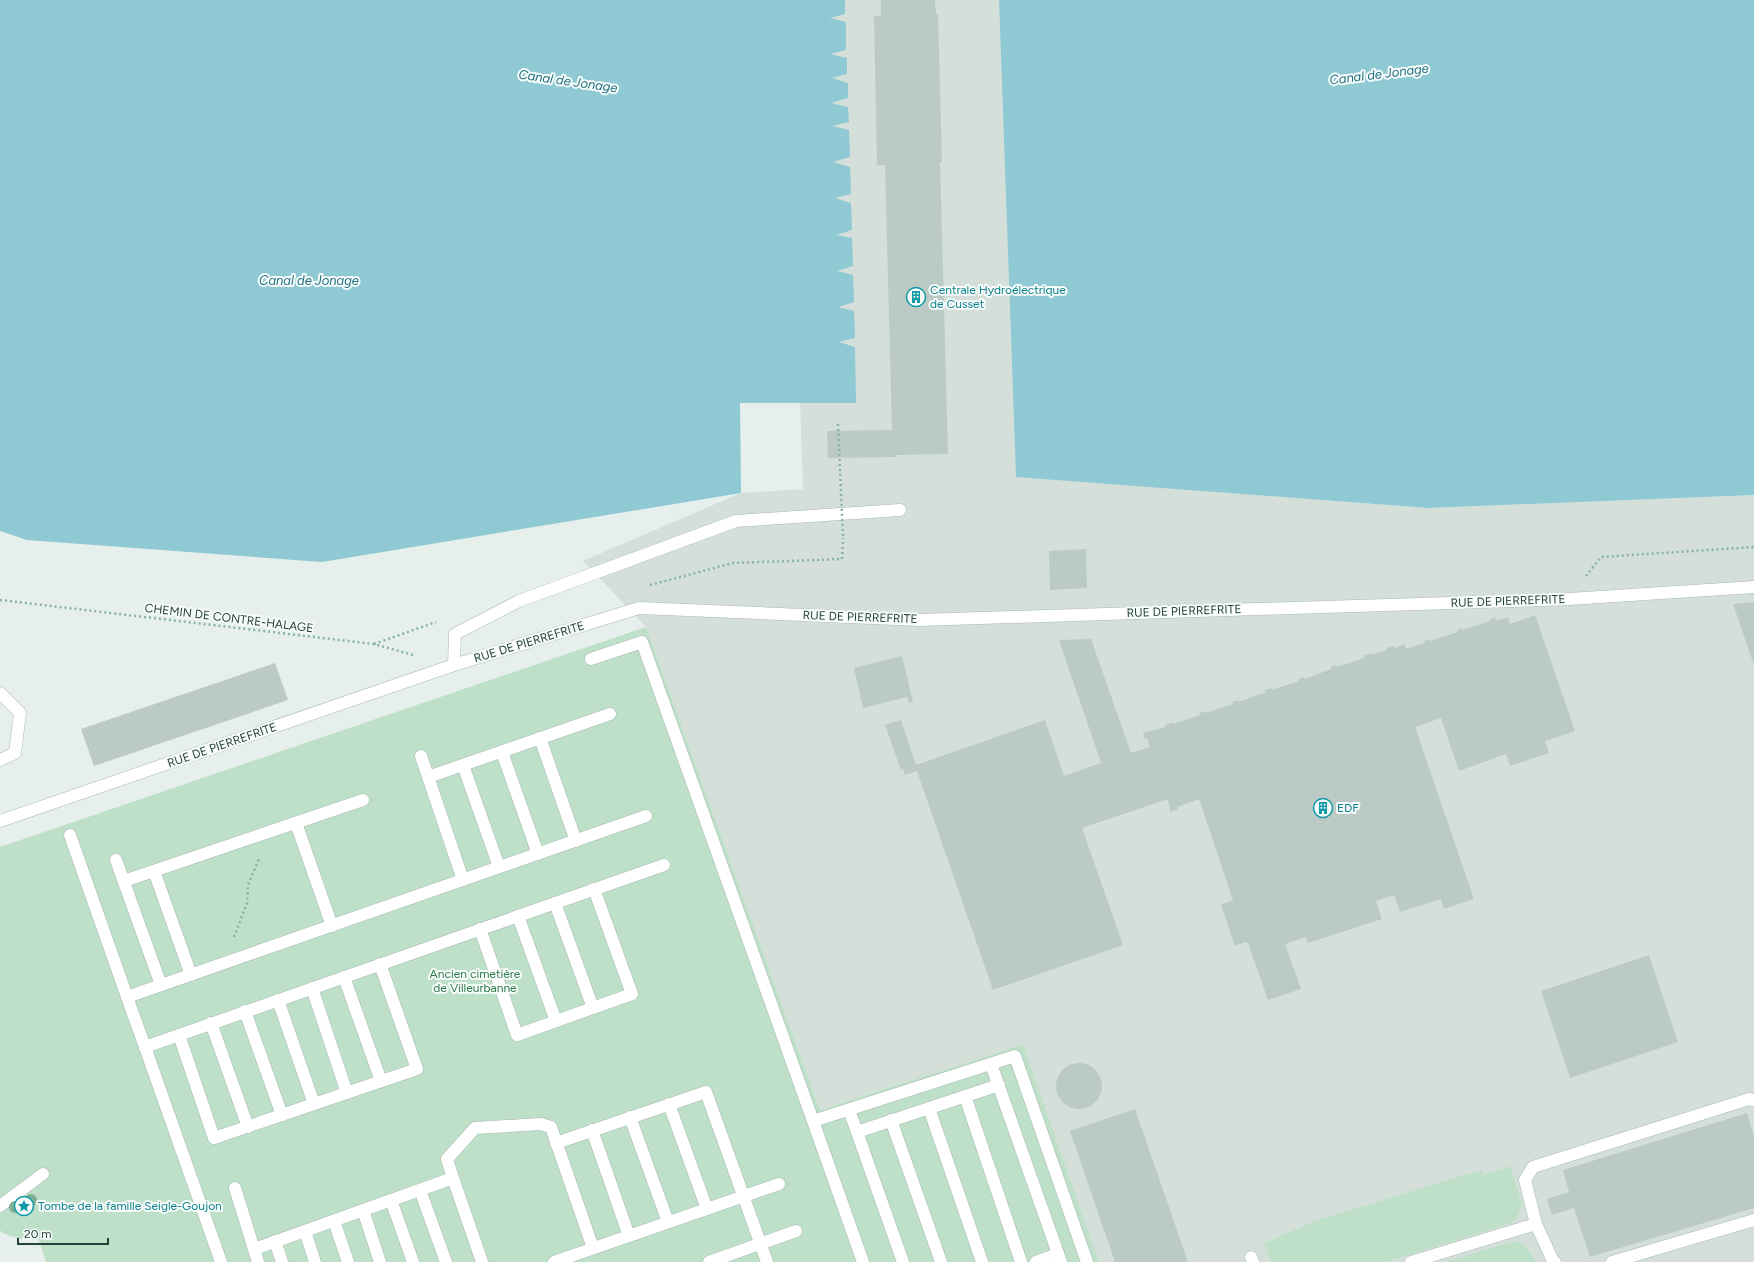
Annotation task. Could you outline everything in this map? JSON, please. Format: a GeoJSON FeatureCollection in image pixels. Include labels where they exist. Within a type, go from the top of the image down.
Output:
{"type":"FeatureCollection","features":[{"type":"Feature","properties":{"kind":"street"},"geometry":{"type":"LineString","coordinates":[[454,665],[455,634],[518,601],[736,521],[900,510]]}},
{"type":"Feature","properties":{"kind":"street","name":"RUE DE PIERREFRITE"},"geometry":{"type":"LineString","coordinates":[[0,820],[454,665],[640,608],[920,620],[1569,599],[1754,587]]}},
{"type":"Feature","properties":{"kind":"street"},"geometry":{"type":"LineString","coordinates":[[591,659],[642,642],[863,1262]]}},
{"type":"Feature","properties":{"kind":"street"},"geometry":{"type":"LineString","coordinates":[[0,692],[20,713],[15,753],[0,760]]}},
{"type":"Feature","properties":{"kind":"street"},"geometry":{"type":"LineString","coordinates":[[428,777],[610,714]]}},
{"type":"Feature","properties":{"kind":"street"},"geometry":{"type":"LineString","coordinates":[[540,738],[576,841]]}},
{"type":"Feature","properties":{"kind":"street"},"geometry":{"type":"LineString","coordinates":[[502,752],[538,854]]}},
{"type":"Feature","properties":{"kind":"street"},"geometry":{"type":"LineString","coordinates":[[421,756],[463,880]]}},
{"type":"Feature","properties":{"kind":"street"},"geometry":{"type":"LineString","coordinates":[[463,765],[499,867]]}},
{"type":"Feature","properties":{"kind":"street"},"geometry":{"type":"LineString","coordinates":[[124,881],[363,800]]}},
{"type":"Feature","properties":{"kind":"street"},"geometry":{"type":"LineString","coordinates":[[127,997],[646,816]]}},
{"type":"Feature","properties":{"kind":"street"},"geometry":{"type":"LineString","coordinates":[[296,823],[332,926]]}},
{"type":"Feature","properties":{"kind":"street"},"geometry":{"type":"LineString","coordinates":[[70,835],[221,1262]]}},
{"type":"Feature","properties":{"kind":"street"},"geometry":{"type":"LineString","coordinates":[[116,860],[161,985]]}},
{"type":"Feature","properties":{"kind":"street"},"geometry":{"type":"LineString","coordinates":[[144,1047],[664,865]]}},
{"type":"Feature","properties":{"kind":"street"},"geometry":{"type":"LineString","coordinates":[[154,871],[191,975]]}},
{"type":"Feature","properties":{"kind":"street"},"geometry":{"type":"LineString","coordinates":[[480,929],[517,1034],[556,1021],[632,994],[594,889]]}},
{"type":"Feature","properties":{"kind":"street"},"geometry":{"type":"LineString","coordinates":[[555,903],[593,1008]]}},
{"type":"Feature","properties":{"kind":"street"},"geometry":{"type":"LineString","coordinates":[[518,916],[556,1021]]}},
{"type":"Feature","properties":{"kind":"street"},"geometry":{"type":"LineString","coordinates":[[179,1035],[214,1138],[417,1069],[380,964]]}},
{"type":"Feature","properties":{"kind":"street"},"geometry":{"type":"LineString","coordinates":[[344,977],[381,1081]]}},
{"type":"Feature","properties":{"kind":"street"},"geometry":{"type":"LineString","coordinates":[[312,988],[347,1093]]}},
{"type":"Feature","properties":{"kind":"street"},"geometry":{"type":"LineString","coordinates":[[278,1000],[314,1104]]}},
{"type":"Feature","properties":{"kind":"street"},"geometry":{"type":"LineString","coordinates":[[245,1011],[282,1115]]}},
{"type":"Feature","properties":{"kind":"street"},"geometry":{"type":"LineString","coordinates":[[211,1024],[248,1127]]}},
{"type":"Feature","properties":{"kind":"street"},"geometry":{"type":"LineString","coordinates":[[813,1121],[1015,1056],[1087,1262]]}},
{"type":"Feature","properties":{"kind":"street"},"geometry":{"type":"LineString","coordinates":[[991,1064],[1060,1258],[1036,1262]]}},
{"type":"Feature","properties":{"kind":"street"},"geometry":{"type":"LineString","coordinates":[[857,1132],[999,1085]]}},
{"type":"Feature","properties":{"kind":"street"},"geometry":{"type":"LineString","coordinates":[[556,1143],[706,1092],[767,1262]]}},
{"type":"Feature","properties":{"kind":"street"},"geometry":{"type":"LineString","coordinates":[[965,1096],[1021,1262]]}},
{"type":"Feature","properties":{"kind":"street"},"geometry":{"type":"LineString","coordinates":[[1555,1262],[1553,1261],[1536,1224],[1524,1180],[1533,1167],[1749,1099],[1754,1100]]}},
{"type":"Feature","properties":{"kind":"street"},"geometry":{"type":"LineString","coordinates":[[669,1104],[707,1209]]}},
{"type":"Feature","properties":{"kind":"street"},"geometry":{"type":"LineString","coordinates":[[929,1108],[982,1262]]}},
{"type":"Feature","properties":{"kind":"street"},"geometry":{"type":"LineString","coordinates":[[849,1110],[903,1262]]}},
{"type":"Feature","properties":{"kind":"street"},"geometry":{"type":"LineString","coordinates":[[630,1117],[668,1222]]}},
{"type":"Feature","properties":{"kind":"street"},"geometry":{"type":"LineString","coordinates":[[892,1120],[942,1262]]}},
{"type":"Feature","properties":{"kind":"street"},"geometry":{"type":"LineString","coordinates":[[482,1262],[447,1159],[475,1128],[541,1124],[550,1127],[593,1248]]}},
{"type":"Feature","properties":{"kind":"street"},"geometry":{"type":"LineString","coordinates":[[592,1130],[629,1236]]}},
{"type":"Feature","properties":{"kind":"street"},"geometry":{"type":"LineString","coordinates":[[0,1206],[43,1174]]}},
{"type":"Feature","properties":{"kind":"street"},"geometry":{"type":"LineString","coordinates":[[254,1249],[453,1178]]}},
{"type":"Feature","properties":{"kind":"street"},"geometry":{"type":"LineString","coordinates":[[554,1262],[779,1184]]}},
{"type":"Feature","properties":{"kind":"street"},"geometry":{"type":"LineString","coordinates":[[234,1188],[258,1262]]}},
{"type":"Feature","properties":{"kind":"street"},"geometry":{"type":"LineString","coordinates":[[420,1190],[446,1262]]}},
{"type":"Feature","properties":{"kind":"street"},"geometry":{"type":"LineString","coordinates":[[391,1200],[413,1262]]}},
{"type":"Feature","properties":{"kind":"street"},"geometry":{"type":"LineString","coordinates":[[363,1210],[380,1262]]}},
{"type":"Feature","properties":{"kind":"street"},"geometry":{"type":"LineString","coordinates":[[1612,1262],[1754,1220]]}},
{"type":"Feature","properties":{"kind":"street"},"geometry":{"type":"LineString","coordinates":[[334,1221],[348,1262]]}},
{"type":"Feature","properties":{"kind":"street"},"geometry":{"type":"LineString","coordinates":[[1412,1262],[1536,1224]]}},
{"type":"Feature","properties":{"kind":"street"},"geometry":{"type":"LineString","coordinates":[[305,1231],[316,1262]]}},
{"type":"Feature","properties":{"kind":"street"},"geometry":{"type":"LineString","coordinates":[[709,1262],[742,1256],[760,1244],[796,1231]]}},
{"type":"Feature","properties":{"kind":"street"},"geometry":{"type":"LineString","coordinates":[[275,1241],[282,1262]]}},
{"type":"Feature","properties":{"kind":"path"},"geometry":{"type":"LineString","coordinates":[[640,608],[640,588],[733,563],[842,559],[843,538],[838,424]]}},
{"type":"Feature","properties":{"kind":"path"},"geometry":{"type":"LineString","coordinates":[[1569,599],[1601,557],[1754,547]]}},
{"type":"Feature","properties":{"kind":"path","name":"CHEMIN DE CONTRE-HALAGE"},"geometry":{"type":"LineString","coordinates":[[0,600],[374,644],[417,656]]}},
{"type":"Feature","properties":{"kind":"path"},"geometry":{"type":"LineString","coordinates":[[224,963],[247,903],[248,885],[269,832]]}},
{"type":"Feature","properties":{"kind":"shaded area"},"geometry":{"type":"Polygon","coordinates":[[[845,0],[999,0],[1016,476],[1428,508],[1754,495],[1754,1262],[1099,1262],[1023,1044],[820,1110],[646,627],[583,561],[741,493],[803,489],[800,403],[856,403],[838,342],[855,338],[837,307],[830,103],[829,54],[846,23],[829,18],[845,14],[845,0]]]}},
{"type":"Feature","properties":{"kind":"green space","name":"Ancien cimetière de Villeurbanne"},"geometry":{"type":"Polygon","coordinates":[[[646,627],[820,1110],[1023,1044],[1099,1262],[46,1262],[37,1234],[20,1239],[2,1233],[0,1230],[0,847],[646,627]]]}},
{"type":"Feature","properties":{"kind":"green space"},"geometry":{"type":"Polygon","coordinates":[[[1510,1166],[1522,1204],[1516,1220],[1508,1224],[1387,1262],[1271,1262],[1264,1243],[1315,1221],[1481,1170],[1483,1175],[1510,1166]]]}},
{"type":"Feature","properties":{"kind":"green space"},"geometry":{"type":"Polygon","coordinates":[[[1514,1241],[1525,1245],[1536,1262],[1446,1262],[1514,1241]]]}},
{"type":"Feature","properties":{"kind":"water","name":"Canal de Jonage"},"geometry":{"type":"Polygon","coordinates":[[[0,0],[845,0],[845,14],[830,18],[846,22],[846,50],[830,54],[847,58],[847,74],[832,78],[848,83],[848,98],[831,103],[848,107],[849,122],[832,126],[849,130],[850,157],[833,162],[850,167],[851,194],[835,198],[851,203],[852,230],[836,235],[852,238],[853,266],[837,271],[853,275],[854,302],[838,307],[854,311],[855,338],[839,342],[855,347],[856,403],[740,403],[741,493],[322,562],[27,540],[0,531],[0,0]]]}},
{"type":"Feature","properties":{"kind":"water","name":"Canal de Jonage"},"geometry":{"type":"Polygon","coordinates":[[[999,0],[1754,0],[1754,495],[1428,508],[1016,477],[999,0]]]}},
{"type":"Feature","properties":{"kind":"building","name":"Centrale Hydroélectrique de Cusset"},"geometry":{"type":"Polygon","coordinates":[[[881,0],[935,0],[936,14],[938,14],[942,162],[940,162],[948,454],[896,455],[896,457],[828,458],[827,431],[892,430],[885,165],[877,165],[874,16],[881,16],[881,0]]]}},
{"type":"Feature","properties":{"kind":"building"},"geometry":{"type":"Polygon","coordinates":[[[1086,549],[1087,588],[1050,590],[1049,551],[1086,549]]]}},
{"type":"Feature","properties":{"kind":"building"},"geometry":{"type":"Polygon","coordinates":[[[1754,602],[1754,665],[1733,604],[1754,602]]]}},
{"type":"Feature","properties":{"kind":"building","name":"EDF"},"geometry":{"type":"Polygon","coordinates":[[[1535,615],[1575,731],[1545,741],[1549,753],[1510,766],[1506,754],[1459,771],[1441,718],[1415,727],[1474,899],[1444,909],[1441,899],[1400,912],[1394,895],[1376,901],[1382,919],[1308,943],[1306,937],[1285,944],[1301,989],[1268,1000],[1248,943],[1245,942],[1235,946],[1221,905],[1233,900],[1199,799],[1177,807],[1178,809],[1170,812],[1168,799],[1082,828],[1123,945],[993,990],[917,771],[905,775],[903,769],[901,770],[885,725],[901,720],[916,765],[1045,720],[1064,776],[1101,763],[1059,640],[1091,639],[1131,753],[1150,747],[1147,738],[1145,739],[1143,733],[1165,727],[1165,725],[1173,722],[1173,724],[1200,715],[1199,713],[1205,711],[1206,713],[1233,704],[1232,702],[1238,700],[1239,702],[1266,692],[1265,690],[1271,688],[1272,690],[1299,681],[1298,679],[1304,677],[1305,679],[1331,669],[1331,667],[1336,665],[1337,667],[1364,658],[1364,656],[1371,653],[1372,655],[1387,650],[1386,648],[1394,646],[1395,648],[1405,644],[1406,649],[1425,643],[1424,641],[1429,639],[1430,641],[1458,632],[1457,630],[1462,628],[1463,630],[1490,621],[1490,619],[1495,617],[1496,621],[1508,617],[1510,624],[1535,615]]]}},
{"type":"Feature","properties":{"kind":"building"},"geometry":{"type":"Polygon","coordinates":[[[902,656],[913,702],[909,703],[907,697],[863,708],[854,668],[902,656]]]}},
{"type":"Feature","properties":{"kind":"building"},"geometry":{"type":"Polygon","coordinates":[[[275,663],[288,700],[94,766],[81,729],[275,663]]]}},
{"type":"Feature","properties":{"kind":"building"},"geometry":{"type":"Polygon","coordinates":[[[1649,955],[1678,1042],[1570,1078],[1541,991],[1649,955]]]}},
{"type":"Feature","properties":{"kind":"building"},"geometry":{"type":"Polygon","coordinates":[[[1079,1063],[1092,1067],[1098,1073],[1102,1086],[1098,1099],[1092,1105],[1079,1109],[1066,1105],[1060,1099],[1056,1086],[1060,1073],[1066,1067],[1079,1063]]]}},
{"type":"Feature","properties":{"kind":"building"},"geometry":{"type":"Polygon","coordinates":[[[1135,1109],[1188,1262],[1115,1262],[1070,1131],[1135,1109]]]}},
{"type":"Feature","properties":{"kind":"building"},"geometry":{"type":"Polygon","coordinates":[[[1747,1113],[1754,1136],[1754,1208],[1590,1257],[1574,1208],[1552,1215],[1547,1199],[1569,1192],[1563,1170],[1747,1113]]]}},
{"type":"Feature","properties":{"kind":"place","name":"Centrale Hydroélectrique de Cusset"},"geometry":{"type":"Point","coordinates":[916,297]}},
{"type":"Feature","properties":{"kind":"place","name":"EDF"},"geometry":{"type":"Point","coordinates":[1323,808]}},
{"type":"Feature","properties":{"kind":"place","name":"Tombe de la famille Seigle-Goujon"},"geometry":{"type":"Point","coordinates":[24,1206]}}]}
